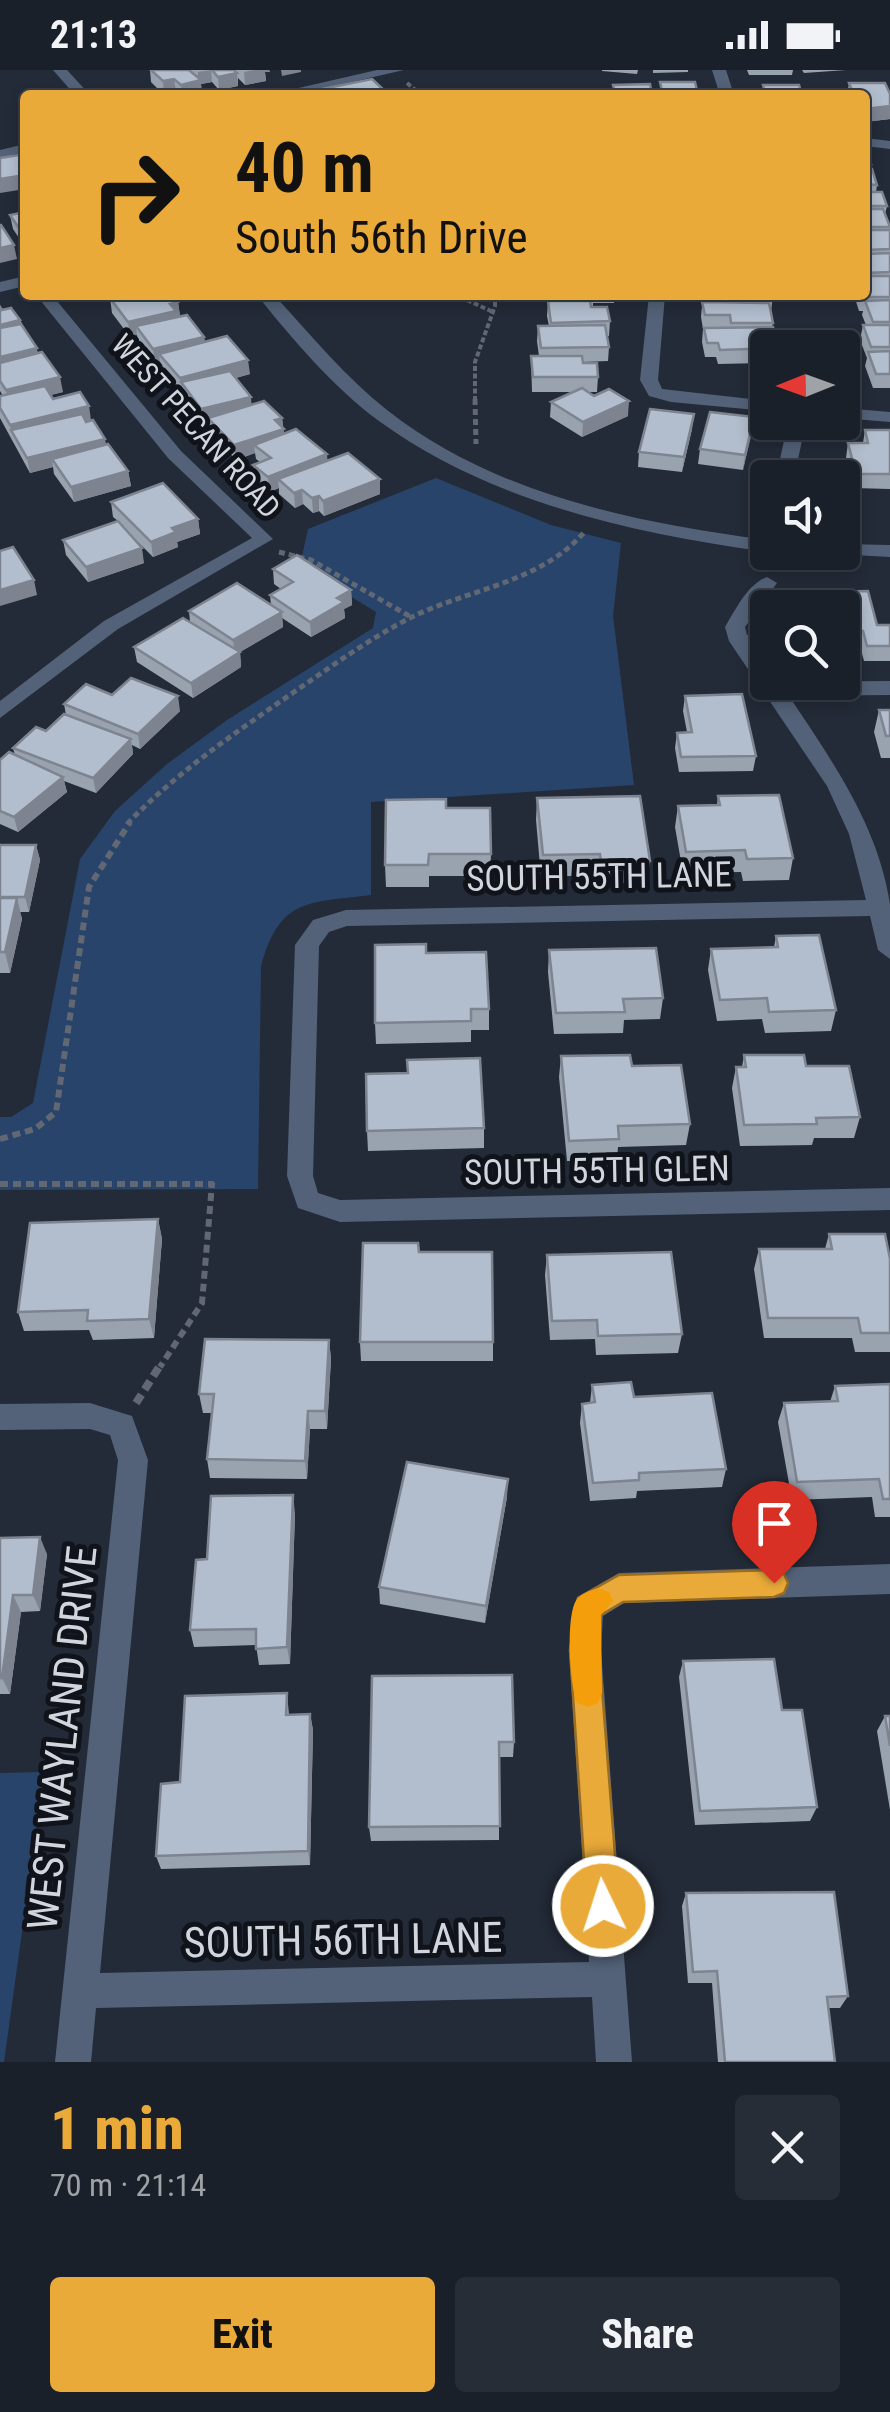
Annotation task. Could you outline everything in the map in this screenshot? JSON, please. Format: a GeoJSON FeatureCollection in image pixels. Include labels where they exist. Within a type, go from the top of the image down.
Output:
{"type":"FeatureCollection","features":[{"type":"Feature","properties":{"kind":"street"},"geometry":{"type":"LineString","coordinates":[[60,70],[78,90]]}},
{"type":"Feature","properties":{"kind":"street"},"geometry":{"type":"LineString","coordinates":[[300,90],[398,70]]}},
{"type":"Feature","properties":{"kind":"street","name":"WEST PECAN ROAD"},"geometry":{"type":"LineString","coordinates":[[0,712],[111,625],[264,539],[168,448],[48,300]]}},
{"type":"Feature","properties":{"kind":"street"},"geometry":{"type":"LineString","coordinates":[[270,300],[383,416],[422,441],[576,508],[750,546]]}},
{"type":"Feature","properties":{"kind":"street"},"geometry":{"type":"LineString","coordinates":[[657,300],[649,380],[654,392],[750,404]]}},
{"type":"Feature","properties":{"kind":"street"},"geometry":{"type":"LineString","coordinates":[[860,414],[890,417]]}},
{"type":"Feature","properties":{"kind":"street"},"geometry":{"type":"LineString","coordinates":[[860,550],[890,551]]}},
{"type":"Feature","properties":{"kind":"street"},"geometry":{"type":"LineString","coordinates":[[767,570],[770,590]]}},
{"type":"Feature","properties":{"kind":"street"},"geometry":{"type":"LineString","coordinates":[[750,654],[735,627],[746,606],[767,583]]}},
{"type":"Feature","properties":{"kind":"street"},"geometry":{"type":"LineString","coordinates":[[739,640],[750,640]]}},
{"type":"Feature","properties":{"kind":"street"},"geometry":{"type":"LineString","coordinates":[[0,684],[22,693]]}},
{"type":"Feature","properties":{"kind":"street"},"geometry":{"type":"LineString","coordinates":[[860,687],[890,688]]}},
{"type":"Feature","properties":{"kind":"street"},"geometry":{"type":"LineString","coordinates":[[783,700],[836,786],[860,834],[890,950]]}},
{"type":"Feature","properties":{"kind":"street","name":"SOUTH 55TH LANE"},"geometry":{"type":"LineString","coordinates":[[308,1200],[300,1176],[307,945],[322,926],[346,918],[879,908]]}},
{"type":"Feature","properties":{"kind":"street","name":"SOUTH 55TH GLEN"},"geometry":{"type":"LineString","coordinates":[[308,1200],[340,1211],[890,1199]]}},
{"type":"Feature","properties":{"kind":"street"},"geometry":{"type":"LineString","coordinates":[[0,1418],[90,1416],[122,1424]]}},
{"type":"Feature","properties":{"kind":"street","name":"WEST WAYLAND DRIVE"},"geometry":{"type":"LineString","coordinates":[[72,2062],[133,1460],[122,1424]]}},
{"type":"Feature","properties":{"kind":"street"},"geometry":{"type":"LineString","coordinates":[[614,2062],[584,1650],[588,1608],[619,1588],[890,1579]]}},
{"type":"Feature","properties":{"kind":"street","name":"SOUTH 56TH LANE"},"geometry":{"type":"LineString","coordinates":[[80,1991],[608,1979]]}},
{"type":"Feature","properties":{"kind":"path"},"geometry":{"type":"LineString","coordinates":[[313,300],[466,300],[493,312]]}},
{"type":"Feature","properties":{"kind":"path"},"geometry":{"type":"LineString","coordinates":[[470,465],[478,438],[475,362],[494,300]]}},
{"type":"Feature","properties":{"kind":"path"},"geometry":{"type":"LineString","coordinates":[[0,1139],[35,1129],[56,1112],[89,887],[120,832],[153,797],[208,752],[353,652],[412,617],[486,591],[556,557],[570,549],[598,514]]}},
{"type":"Feature","properties":{"kind":"path"},"geometry":{"type":"LineString","coordinates":[[251,547],[310,560],[412,617]]}},
{"type":"Feature","properties":{"kind":"path"},"geometry":{"type":"LineString","coordinates":[[0,1184],[212,1184],[202,1304],[122,1424]]}},
{"type":"Feature","properties":{"kind":"shaded area"},"geometry":{"type":"Polygon","coordinates":[[[436,478],[551,525],[621,543],[613,616],[634,785],[371,802],[371,895],[314,903],[288,915],[277,927],[261,966],[258,1189],[0,1190],[0,1117],[11,1117],[33,1103],[80,859],[115,811],[167,764],[227,720],[373,628],[376,612],[300,565],[308,529],[436,478]]]}},
{"type":"Feature","properties":{"kind":"shaded area"},"geometry":{"type":"Polygon","coordinates":[[[44,1772],[4,2062],[0,2062],[0,1773],[44,1772]]]}},
{"type":"Feature","properties":{"kind":"building"},"geometry":{"type":"Polygon","coordinates":[[[151,70],[189,70],[201,80],[181,85],[174,79],[163,81],[151,70]]]}},
{"type":"Feature","properties":{"kind":"building"},"geometry":{"type":"Polygon","coordinates":[[[212,70],[234,70],[237,73],[218,77],[212,70]]]}},
{"type":"Feature","properties":{"kind":"building"},"geometry":{"type":"Polygon","coordinates":[[[372,79],[384,90],[323,90],[372,79]]]}},
{"type":"Feature","properties":{"kind":"building"},"geometry":{"type":"Polygon","coordinates":[[[660,82],[695,82],[697,90],[662,90],[660,82]]]}},
{"type":"Feature","properties":{"kind":"building"},"geometry":{"type":"Polygon","coordinates":[[[849,83],[885,83],[890,106],[870,108],[870,90],[852,90],[849,83]]]}},
{"type":"Feature","properties":{"kind":"building"},"geometry":{"type":"Polygon","coordinates":[[[650,84],[651,90],[614,90],[613,85],[650,84]]]}},
{"type":"Feature","properties":{"kind":"building"},"geometry":{"type":"Polygon","coordinates":[[[763,85],[799,85],[800,90],[764,90],[763,85]]]}},
{"type":"Feature","properties":{"kind":"building"},"geometry":{"type":"Polygon","coordinates":[[[20,155],[20,176],[0,179],[0,158],[20,155]]]}},
{"type":"Feature","properties":{"kind":"building"},"geometry":{"type":"Polygon","coordinates":[[[870,169],[872,169],[877,185],[870,184],[870,169]]]}},
{"type":"Feature","properties":{"kind":"building"},"geometry":{"type":"Polygon","coordinates":[[[870,192],[882,192],[887,206],[870,206],[870,192]]]}},
{"type":"Feature","properties":{"kind":"building"},"geometry":{"type":"Polygon","coordinates":[[[870,209],[883,209],[890,227],[870,227],[870,209]]]}},
{"type":"Feature","properties":{"kind":"building"},"geometry":{"type":"Polygon","coordinates":[[[20,213],[20,230],[10,215],[20,213]]]}},
{"type":"Feature","properties":{"kind":"building"},"geometry":{"type":"Polygon","coordinates":[[[1,225],[14,245],[0,248],[1,225]]]}},
{"type":"Feature","properties":{"kind":"building"},"geometry":{"type":"Polygon","coordinates":[[[870,230],[890,230],[890,249],[870,250],[870,230]]]}},
{"type":"Feature","properties":{"kind":"building"},"geometry":{"type":"Polygon","coordinates":[[[890,253],[890,272],[870,273],[870,254],[890,253]]]}},
{"type":"Feature","properties":{"kind":"building"},"geometry":{"type":"Polygon","coordinates":[[[870,276],[890,276],[890,297],[870,297],[870,276]]]}},
{"type":"Feature","properties":{"kind":"building"},"geometry":{"type":"Polygon","coordinates":[[[112,300],[178,302],[170,304],[176,311],[128,322],[112,300]]]}},
{"type":"Feature","properties":{"kind":"building"},"geometry":{"type":"Polygon","coordinates":[[[890,300],[890,322],[873,322],[865,301],[890,300]]]}},
{"type":"Feature","properties":{"kind":"building"},"geometry":{"type":"Polygon","coordinates":[[[548,301],[590,301],[591,307],[607,307],[610,321],[551,323],[548,301]]]}},
{"type":"Feature","properties":{"kind":"building"},"geometry":{"type":"Polygon","coordinates":[[[702,302],[769,303],[773,323],[731,323],[730,315],[705,315],[702,302]]]}},
{"type":"Feature","properties":{"kind":"building"},"geometry":{"type":"Polygon","coordinates":[[[0,307],[11,308],[20,320],[0,325],[0,307]]]}},
{"type":"Feature","properties":{"kind":"building"},"geometry":{"type":"Polygon","coordinates":[[[187,315],[204,337],[153,349],[136,326],[187,315]]]}},
{"type":"Feature","properties":{"kind":"building"},"geometry":{"type":"Polygon","coordinates":[[[21,324],[37,348],[0,357],[0,328],[21,324]]]}},
{"type":"Feature","properties":{"kind":"building"},"geometry":{"type":"Polygon","coordinates":[[[605,325],[609,347],[541,348],[538,326],[605,325]]]}},
{"type":"Feature","properties":{"kind":"building"},"geometry":{"type":"Polygon","coordinates":[[[863,325],[890,325],[890,347],[871,347],[863,325]]]}},
{"type":"Feature","properties":{"kind":"building"},"geometry":{"type":"Polygon","coordinates":[[[704,328],[774,330],[750,330],[750,349],[720,350],[718,343],[707,343],[704,328]]]}},
{"type":"Feature","properties":{"kind":"building"},"geometry":{"type":"Polygon","coordinates":[[[227,336],[248,360],[180,378],[159,354],[227,336]]]}},
{"type":"Feature","properties":{"kind":"building"},"geometry":{"type":"Polygon","coordinates":[[[890,351],[890,374],[876,374],[868,352],[890,351]]]}},
{"type":"Feature","properties":{"kind":"building"},"geometry":{"type":"Polygon","coordinates":[[[42,352],[60,377],[6,390],[0,381],[0,363],[42,352]]]}},
{"type":"Feature","properties":{"kind":"building"},"geometry":{"type":"Polygon","coordinates":[[[531,356],[582,356],[583,363],[597,363],[598,377],[533,377],[531,356]]]}},
{"type":"Feature","properties":{"kind":"building"},"geometry":{"type":"Polygon","coordinates":[[[230,371],[251,397],[201,409],[181,382],[230,371]]]}},
{"type":"Feature","properties":{"kind":"building"},"geometry":{"type":"Polygon","coordinates":[[[45,386],[53,399],[80,392],[89,406],[10,425],[0,408],[0,396],[45,386]]]}},
{"type":"Feature","properties":{"kind":"building"},"geometry":{"type":"Polygon","coordinates":[[[582,388],[594,396],[609,389],[629,401],[583,422],[551,402],[582,388]]]}},
{"type":"Feature","properties":{"kind":"building"},"geometry":{"type":"Polygon","coordinates":[[[264,401],[282,418],[275,420],[284,429],[234,445],[208,418],[264,401]]]}},
{"type":"Feature","properties":{"kind":"building"},"geometry":{"type":"Polygon","coordinates":[[[650,409],[694,414],[684,457],[639,452],[650,409]]]}},
{"type":"Feature","properties":{"kind":"building"},"geometry":{"type":"Polygon","coordinates":[[[710,412],[750,417],[745,455],[700,449],[710,412]]]}},
{"type":"Feature","properties":{"kind":"building"},"geometry":{"type":"Polygon","coordinates":[[[82,414],[86,422],[93,420],[105,439],[27,458],[11,430],[82,414]]]}},
{"type":"Feature","properties":{"kind":"building"},"geometry":{"type":"Polygon","coordinates":[[[296,429],[327,454],[268,477],[253,465],[271,458],[254,445],[296,429]]]}},
{"type":"Feature","properties":{"kind":"building"},"geometry":{"type":"Polygon","coordinates":[[[865,430],[890,430],[890,474],[860,474],[860,460],[852,460],[848,443],[868,443],[865,430]]]}},
{"type":"Feature","properties":{"kind":"building"},"geometry":{"type":"Polygon","coordinates":[[[108,444],[128,471],[71,487],[52,459],[108,444]]]}},
{"type":"Feature","properties":{"kind":"building"},"geometry":{"type":"Polygon","coordinates":[[[348,453],[380,479],[323,501],[302,490],[294,493],[278,479],[348,453]]]}},
{"type":"Feature","properties":{"kind":"building"},"geometry":{"type":"Polygon","coordinates":[[[163,483],[198,519],[172,528],[176,532],[151,542],[111,502],[163,483]]]}},
{"type":"Feature","properties":{"kind":"building"},"geometry":{"type":"Polygon","coordinates":[[[118,521],[142,548],[86,567],[63,540],[118,521]]]}},
{"type":"Feature","properties":{"kind":"building"},"geometry":{"type":"Polygon","coordinates":[[[13,547],[34,580],[0,590],[0,551],[13,547]]]}},
{"type":"Feature","properties":{"kind":"building"},"geometry":{"type":"Polygon","coordinates":[[[297,555],[351,590],[337,598],[344,602],[310,622],[270,595],[293,582],[273,569],[297,555]]]}},
{"type":"Feature","properties":{"kind":"building"},"geometry":{"type":"Polygon","coordinates":[[[237,583],[282,612],[233,640],[189,611],[237,583]]]}},
{"type":"Feature","properties":{"kind":"building"},"geometry":{"type":"Polygon","coordinates":[[[860,591],[868,591],[877,625],[890,625],[890,646],[867,646],[860,631],[860,591]]]}},
{"type":"Feature","properties":{"kind":"building"},"geometry":{"type":"Polygon","coordinates":[[[183,618],[240,652],[191,683],[134,647],[183,618]]]}},
{"type":"Feature","properties":{"kind":"building"},"geometry":{"type":"Polygon","coordinates":[[[131,678],[178,696],[138,734],[64,704],[86,684],[112,695],[131,678]]]}},
{"type":"Feature","properties":{"kind":"building"},"geometry":{"type":"Polygon","coordinates":[[[742,694],[756,756],[681,757],[677,733],[692,732],[685,696],[742,694]]]}},
{"type":"Feature","properties":{"kind":"building"},"geometry":{"type":"Polygon","coordinates":[[[879,710],[890,710],[890,736],[886,736],[879,710]]]}},
{"type":"Feature","properties":{"kind":"building"},"geometry":{"type":"Polygon","coordinates":[[[64,714],[131,739],[93,778],[13,748],[36,727],[46,731],[64,714]]]}},
{"type":"Feature","properties":{"kind":"building"},"geometry":{"type":"Polygon","coordinates":[[[9,752],[63,777],[14,817],[0,811],[0,760],[9,752]]]}},
{"type":"Feature","properties":{"kind":"building"},"geometry":{"type":"Polygon","coordinates":[[[779,795],[793,858],[747,859],[745,850],[686,852],[678,806],[720,805],[718,796],[779,795]]]}},
{"type":"Feature","properties":{"kind":"building"},"geometry":{"type":"Polygon","coordinates":[[[640,796],[650,861],[601,862],[600,854],[543,855],[537,798],[640,796]]]}},
{"type":"Feature","properties":{"kind":"building"},"geometry":{"type":"Polygon","coordinates":[[[446,799],[446,808],[490,808],[491,854],[429,854],[428,865],[385,865],[386,800],[446,799]]]}},
{"type":"Feature","properties":{"kind":"building"},"geometry":{"type":"Polygon","coordinates":[[[0,845],[36,845],[25,897],[0,897],[0,845]]]}},
{"type":"Feature","properties":{"kind":"building"},"geometry":{"type":"Polygon","coordinates":[[[0,898],[17,898],[5,952],[0,952],[0,898]]]}},
{"type":"Feature","properties":{"kind":"building"},"geometry":{"type":"Polygon","coordinates":[[[819,935],[836,1010],[769,1012],[767,998],[720,1000],[711,949],[778,947],[776,936],[819,935]]]}},
{"type":"Feature","properties":{"kind":"building"},"geometry":{"type":"Polygon","coordinates":[[[426,944],[426,953],[486,952],[489,1009],[471,1009],[471,1021],[375,1023],[375,945],[426,944]]]}},
{"type":"Feature","properties":{"kind":"building"},"geometry":{"type":"Polygon","coordinates":[[[656,948],[663,998],[623,999],[625,1012],[556,1013],[549,950],[656,948]]]}},
{"type":"Feature","properties":{"kind":"building"},"geometry":{"type":"Polygon","coordinates":[[[630,1055],[632,1066],[681,1065],[690,1124],[618,1126],[619,1139],[569,1141],[561,1056],[630,1055]]]}},
{"type":"Feature","properties":{"kind":"building"},"geometry":{"type":"Polygon","coordinates":[[[744,1055],[804,1055],[806,1066],[849,1066],[860,1117],[816,1118],[817,1124],[744,1125],[736,1067],[746,1067],[744,1055]]]}},
{"type":"Feature","properties":{"kind":"building"},"geometry":{"type":"Polygon","coordinates":[[[480,1058],[484,1128],[367,1131],[366,1074],[408,1073],[407,1060],[480,1058]]]}},
{"type":"Feature","properties":{"kind":"building"},"geometry":{"type":"Polygon","coordinates":[[[158,1219],[149,1319],[87,1321],[88,1310],[18,1312],[30,1223],[158,1219]]]}},
{"type":"Feature","properties":{"kind":"building"},"geometry":{"type":"Polygon","coordinates":[[[829,1234],[885,1234],[890,1259],[890,1333],[861,1333],[858,1318],[768,1318],[759,1249],[832,1249],[829,1234]]]}},
{"type":"Feature","properties":{"kind":"building"},"geometry":{"type":"Polygon","coordinates":[[[363,1243],[418,1243],[419,1252],[492,1252],[493,1342],[360,1342],[363,1243]]]}},
{"type":"Feature","properties":{"kind":"building"},"geometry":{"type":"Polygon","coordinates":[[[671,1252],[682,1334],[598,1336],[597,1320],[552,1321],[547,1255],[671,1252]]]}},
{"type":"Feature","properties":{"kind":"building"},"geometry":{"type":"Polygon","coordinates":[[[205,1339],[329,1340],[325,1411],[308,1411],[305,1461],[207,1459],[214,1394],[199,1394],[205,1339]]]}},
{"type":"Feature","properties":{"kind":"building"},"geometry":{"type":"Polygon","coordinates":[[[631,1382],[634,1397],[712,1393],[726,1469],[639,1473],[639,1480],[593,1483],[582,1404],[595,1402],[592,1385],[631,1382]]]}},
{"type":"Feature","properties":{"kind":"building"},"geometry":{"type":"Polygon","coordinates":[[[890,1384],[890,1499],[883,1499],[879,1479],[797,1482],[784,1403],[838,1401],[835,1386],[890,1384]]]}},
{"type":"Feature","properties":{"kind":"building"},"geometry":{"type":"Polygon","coordinates":[[[407,1462],[508,1479],[486,1606],[379,1587],[407,1462]]]}},
{"type":"Feature","properties":{"kind":"building"},"geometry":{"type":"Polygon","coordinates":[[[293,1495],[287,1647],[256,1649],[256,1629],[190,1630],[196,1560],[207,1559],[211,1496],[293,1495]]]}},
{"type":"Feature","properties":{"kind":"building"},"geometry":{"type":"Polygon","coordinates":[[[40,1537],[33,1595],[13,1595],[0,1678],[0,1538],[40,1537]]]}},
{"type":"Feature","properties":{"kind":"building"},"geometry":{"type":"Polygon","coordinates":[[[774,1659],[782,1710],[802,1710],[817,1807],[700,1811],[683,1661],[774,1659]]]}},
{"type":"Feature","properties":{"kind":"building"},"geometry":{"type":"Polygon","coordinates":[[[512,1675],[514,1742],[499,1742],[500,1826],[369,1827],[372,1676],[512,1675]]]}},
{"type":"Feature","properties":{"kind":"building"},"geometry":{"type":"Polygon","coordinates":[[[287,1693],[286,1715],[310,1714],[308,1851],[156,1856],[161,1784],[180,1782],[185,1696],[287,1693]]]}},
{"type":"Feature","properties":{"kind":"building"},"geometry":{"type":"Polygon","coordinates":[[[885,1716],[890,1716],[890,1746],[885,1716]]]}},
{"type":"Feature","properties":{"kind":"building"},"geometry":{"type":"Polygon","coordinates":[[[834,1892],[848,1996],[827,1997],[835,2062],[725,2062],[717,1971],[693,1972],[686,1893],[834,1892]]]}},
{"type":"Feature","properties":{"kind":"slow traffic"},"geometry":{"type":"LineString","coordinates":[[588,1693],[584,1650],[588,1608],[598,1601]]}},
{"type":"Feature","properties":{"kind":"route"},"geometry":{"type":"LineString","coordinates":[[603,1906],[584,1650],[588,1608],[619,1588],[774,1583]]}}]}
